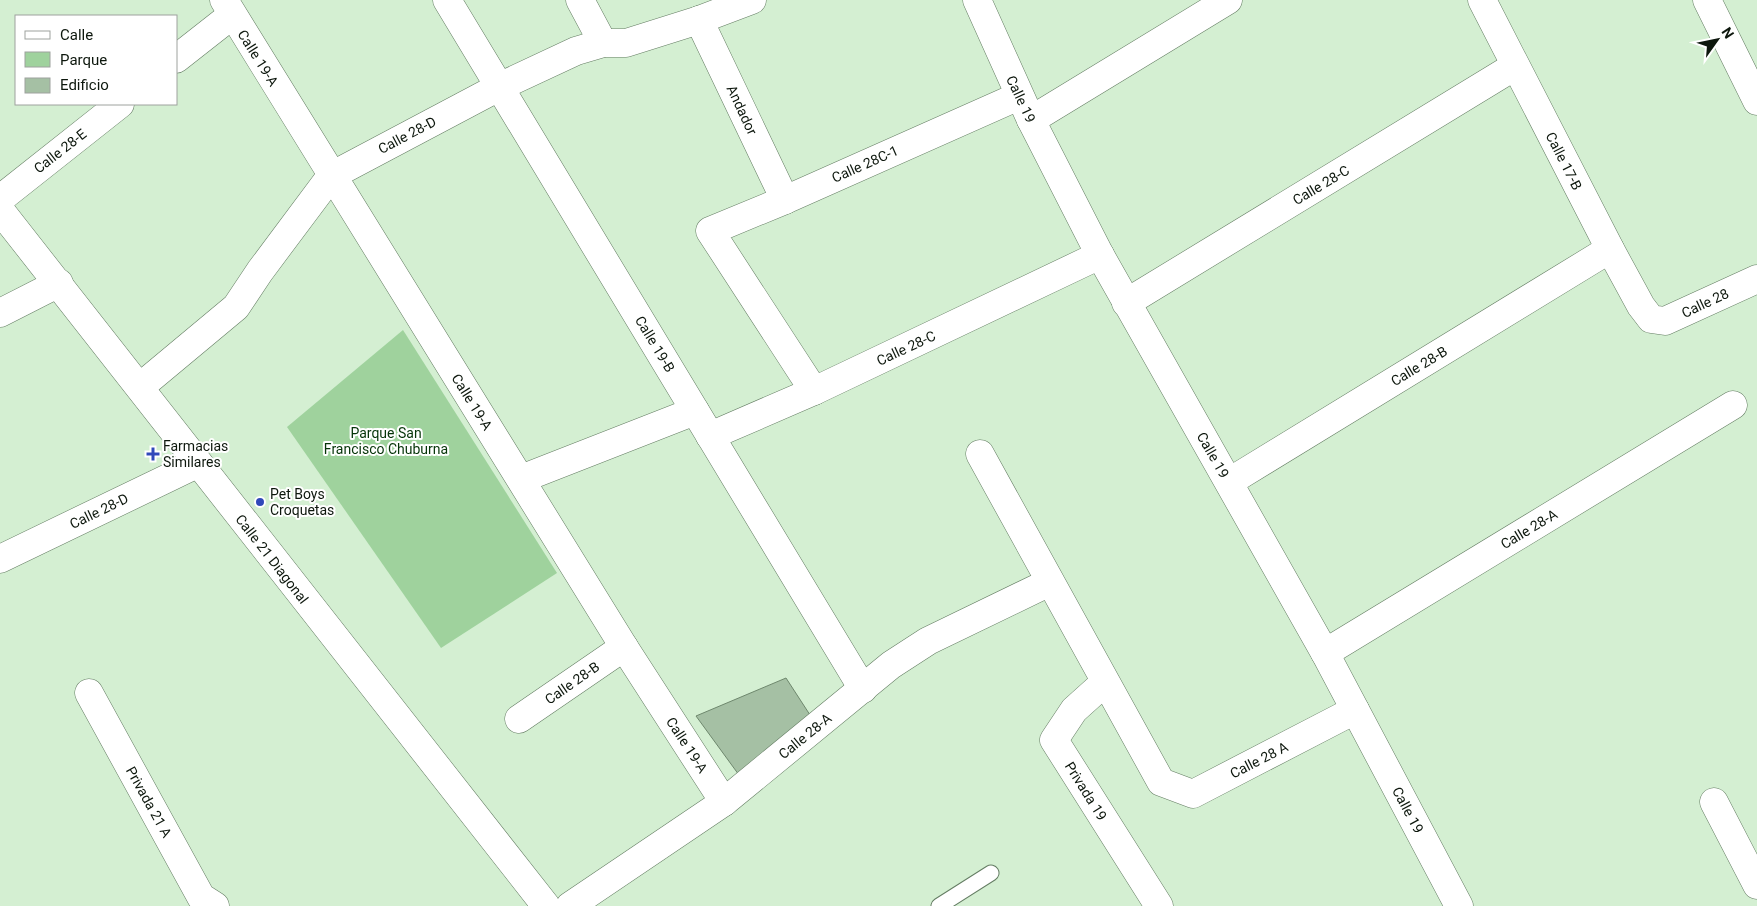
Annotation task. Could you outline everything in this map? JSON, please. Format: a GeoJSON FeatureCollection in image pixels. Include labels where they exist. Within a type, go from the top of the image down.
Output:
{"type":"FeatureCollection","features":[{"type":"Feature","properties":{"kind":"street","name":"Calle 19-B"},"geometry":{"type":"LineString","coordinates":[[447,0],[863,689]]}},
{"type":"Feature","properties":{"kind":"street"},"geometry":{"type":"LineString","coordinates":[[580,0],[603,43]]}},
{"type":"Feature","properties":{"kind":"street","name":"Calle 28-D"},"geometry":{"type":"LineString","coordinates":[[140,387],[236,307],[260,271],[331,176],[499,87],[576,51],[603,43],[626,43],[699,20],[752,0]]}},
{"type":"Feature","properties":{"kind":"street","name":"Calle 19"},"geometry":{"type":"LineString","coordinates":[[977,0],[1019,96],[1100,255],[1325,653],[1459,906]]}},
{"type":"Feature","properties":{"kind":"street"},"geometry":{"type":"LineString","coordinates":[[1031,120],[1228,0]]}},
{"type":"Feature","properties":{"kind":"street","name":"Calle 17-B"},"geometry":{"type":"LineString","coordinates":[[1482,0],[1610,250],[1640,306],[1651,319]]}},
{"type":"Feature","properties":{"kind":"street"},"geometry":{"type":"LineString","coordinates":[[1707,0],[1757,101]]}},
{"type":"Feature","properties":{"kind":"street"},"geometry":{"type":"LineString","coordinates":[[178,57],[228,8]]}},
{"type":"Feature","properties":{"kind":"street","name":"Calle 19-A"},"geometry":{"type":"LineString","coordinates":[[228,8],[624,646],[724,802]]}},
{"type":"Feature","properties":{"kind":"street","name":"Andador"},"geometry":{"type":"LineString","coordinates":[[699,20],[785,200]]}},
{"type":"Feature","properties":{"kind":"street","name":"Calle 28-C"},"geometry":{"type":"LineString","coordinates":[[1126,303],[1515,66]]}},
{"type":"Feature","properties":{"kind":"street","name":"Calle 28C-1"},"geometry":{"type":"LineString","coordinates":[[814,391],[710,231],[785,200],[1019,96]]}},
{"type":"Feature","properties":{"kind":"street","name":"Calle 28-E"},"geometry":{"type":"LineString","coordinates":[[0,199],[119,105]]}},
{"type":"Feature","properties":{"kind":"street","name":"Calle 21 Diagonal"},"geometry":{"type":"LineString","coordinates":[[0,210],[140,387],[197,464],[546,906]]}},
{"type":"Feature","properties":{"kind":"street","name":"Calle 28-B"},"geometry":{"type":"LineString","coordinates":[[1229,482],[1610,250]]}},
{"type":"Feature","properties":{"kind":"street","name":"Calle 28-C"},"geometry":{"type":"LineString","coordinates":[[710,436],[814,391],[1100,255]]}},
{"type":"Feature","properties":{"kind":"street","name":"Calle 28"},"geometry":{"type":"LineString","coordinates":[[1651,319],[1665,321],[1757,278]]}},
{"type":"Feature","properties":{"kind":"street"},"geometry":{"type":"LineString","coordinates":[[0,313],[58,283]]}},
{"type":"Feature","properties":{"kind":"street","name":"Calle 28-A"},"geometry":{"type":"LineString","coordinates":[[1325,653],[1733,405]]}},
{"type":"Feature","properties":{"kind":"street"},"geometry":{"type":"LineString","coordinates":[[521,479],[695,411]]}},
{"type":"Feature","properties":{"kind":"street"},"geometry":{"type":"LineString","coordinates":[[980,454],[1104,682]]}},
{"type":"Feature","properties":{"kind":"street","name":"Calle 28-D"},"geometry":{"type":"LineString","coordinates":[[0,559],[197,464]]}},
{"type":"Feature","properties":{"kind":"street","name":"Calle 28-A"},"geometry":{"type":"LineString","coordinates":[[570,906],[724,802],[891,665],[928,641],[1050,582]]}},
{"type":"Feature","properties":{"kind":"street","name":"Calle 28-B"},"geometry":{"type":"LineString","coordinates":[[519,719],[624,646]]}},
{"type":"Feature","properties":{"kind":"street","name":"Calle 28 A"},"geometry":{"type":"LineString","coordinates":[[1104,682],[1160,782],[1193,794],[1355,710]]}},
{"type":"Feature","properties":{"kind":"street","name":"Privada 19"},"geometry":{"type":"LineString","coordinates":[[1104,682],[1074,710],[1054,740],[1159,906]]}},
{"type":"Feature","properties":{"kind":"street","name":"Privada 21 A"},"geometry":{"type":"LineString","coordinates":[[89,693],[202,897],[215,906]]}},
{"type":"Feature","properties":{"kind":"street"},"geometry":{"type":"LineString","coordinates":[[1714,802],[1756,882]]}},
{"type":"Feature","properties":{"kind":"lane"},"geometry":{"type":"LineString","coordinates":[[939,906],[991,873]]}},
{"type":"Feature","properties":{"kind":"green space","name":"Parque San Francisco Chuburna"},"geometry":{"type":"Polygon","coordinates":[[[403,330],[557,573],[441,648],[287,427],[403,330]]]}},
{"type":"Feature","properties":{"kind":"building"},"geometry":{"type":"Polygon","coordinates":[[[786,678],[812,718],[739,775],[696,716],[786,678]]]}},
{"type":"Feature","properties":{"kind":"place","name":"Farmacias Similares"},"geometry":{"type":"Point","coordinates":[153,454]}},
{"type":"Feature","properties":{"kind":"place","name":"Pet Boys Croquetas"},"geometry":{"type":"Point","coordinates":[260,502]}}]}
